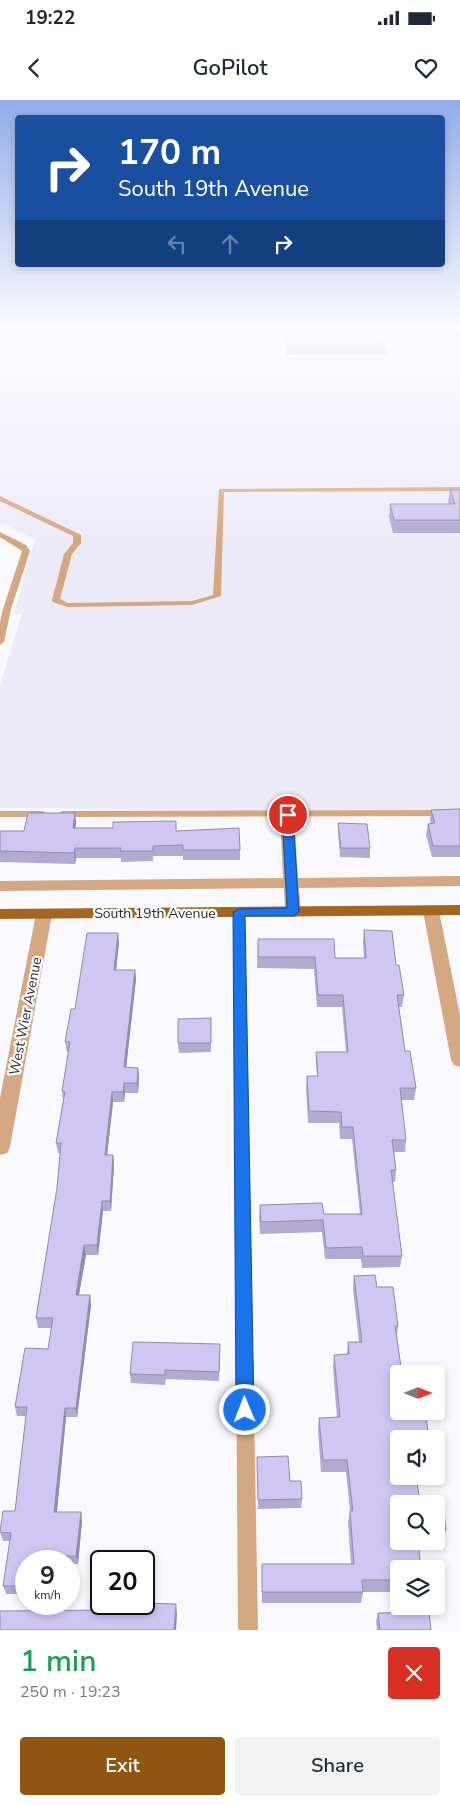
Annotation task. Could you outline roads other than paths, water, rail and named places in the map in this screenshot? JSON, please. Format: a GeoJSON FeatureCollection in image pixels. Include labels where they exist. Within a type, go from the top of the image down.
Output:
{"type":"FeatureCollection","features":[{"type":"Feature","properties":{"kind":"main road","name":"South 19th Avenue"},"geometry":{"type":"LineString","coordinates":[[0,914],[460,910]]}},
{"type":"Feature","properties":{"kind":"street"},"geometry":{"type":"LineString","coordinates":[[288,815],[293,912]]}},
{"type":"Feature","properties":{"kind":"street"},"geometry":{"type":"LineString","coordinates":[[0,886],[460,881]]}},
{"type":"Feature","properties":{"kind":"street"},"geometry":{"type":"LineString","coordinates":[[431,911],[460,1060]]}},
{"type":"Feature","properties":{"kind":"street","name":"West Wier Avenue"},"geometry":{"type":"LineString","coordinates":[[0,1147],[44,914]]}},
{"type":"Feature","properties":{"kind":"lane"},"geometry":{"type":"LineString","coordinates":[[0,498],[77,535],[77,542],[68,554],[56,600],[67,605],[192,602],[217,596],[221,490],[460,489]]}},
{"type":"Feature","properties":{"kind":"lane"},"geometry":{"type":"LineString","coordinates":[[0,534],[23,547],[26,551],[7,610],[0,642]]}},
{"type":"Feature","properties":{"kind":"lane"},"geometry":{"type":"LineString","coordinates":[[0,814],[288,815],[460,813]]}},
{"type":"Feature","properties":{"kind":"lane"},"geometry":{"type":"LineString","coordinates":[[239,912],[248,1630]]}}]}
